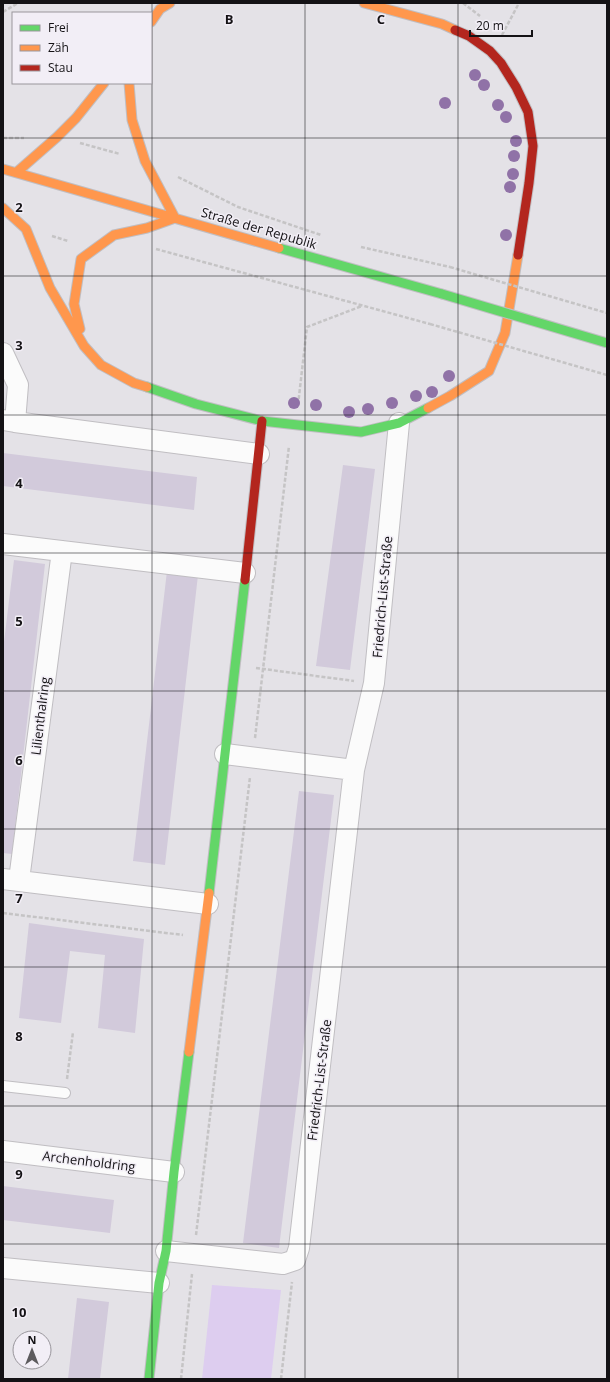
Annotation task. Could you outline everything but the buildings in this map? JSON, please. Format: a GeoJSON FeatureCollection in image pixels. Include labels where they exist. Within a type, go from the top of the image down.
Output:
{"type":"FeatureCollection","features":[{"type":"Feature","properties":{"kind":"main road"},"geometry":{"type":"LineString","coordinates":[[152,21],[160,9],[170,3]]}},
{"type":"Feature","properties":{"kind":"main road"},"geometry":{"type":"LineString","coordinates":[[3,208],[26,229],[50,288],[84,346],[101,365],[134,383],[196,404],[262,421],[360,432],[399,423],[450,396],[490,372],[505,333],[529,183],[533,146],[528,112],[516,87],[501,63],[490,51],[469,36],[442,24],[364,3]]}},
{"type":"Feature","properties":{"kind":"main road"},"geometry":{"type":"LineString","coordinates":[[17,172],[76,118],[103,84]]}},
{"type":"Feature","properties":{"kind":"main road"},"geometry":{"type":"LineString","coordinates":[[84,346],[74,304],[81,259],[114,234],[148,228],[175,218],[145,161],[132,120],[129,84]]}},
{"type":"Feature","properties":{"kind":"main road","name":"Straße der Republik"},"geometry":{"type":"LineString","coordinates":[[3,169],[442,294],[607,343]]}},
{"type":"Feature","properties":{"kind":"main road"},"geometry":{"type":"LineString","coordinates":[[149,1379],[159,1283],[166,1251],[174,1172],[208,904],[262,421]]}},
{"type":"Feature","properties":{"kind":"street"},"geometry":{"type":"LineString","coordinates":[[3,353],[18,385],[9,421],[259,454]]}},
{"type":"Feature","properties":{"kind":"street","name":"Friedrich-List-Straße"},"geometry":{"type":"LineString","coordinates":[[295,1260],[299,1248],[354,770],[374,683],[399,423]]}},
{"type":"Feature","properties":{"kind":"street"},"geometry":{"type":"LineString","coordinates":[[3,544],[245,573]]}},
{"type":"Feature","properties":{"kind":"street","name":"Lilienthalring"},"geometry":{"type":"LineString","coordinates":[[62,551],[11,880],[208,904]]}},
{"type":"Feature","properties":{"kind":"street"},"geometry":{"type":"LineString","coordinates":[[225,754],[354,770]]}},
{"type":"Feature","properties":{"kind":"street","name":"Archenholdring"},"geometry":{"type":"LineString","coordinates":[[3,1151],[174,1172]]}},
{"type":"Feature","properties":{"kind":"street"},"geometry":{"type":"LineString","coordinates":[[166,1251],[283,1264],[295,1260]]}},
{"type":"Feature","properties":{"kind":"street"},"geometry":{"type":"LineString","coordinates":[[3,1268],[159,1283]]}},
{"type":"Feature","properties":{"kind":"lane"},"geometry":{"type":"LineString","coordinates":[[3,1086],[65,1093]]}},
{"type":"Feature","properties":{"kind":"path"},"geometry":{"type":"LineString","coordinates":[[3,12],[18,3]]}},
{"type":"Feature","properties":{"kind":"path"},"geometry":{"type":"LineString","coordinates":[[490,51],[502,35],[519,3]]}},
{"type":"Feature","properties":{"kind":"path"},"geometry":{"type":"LineString","coordinates":[[3,138],[26,137]]}},
{"type":"Feature","properties":{"kind":"path"},"geometry":{"type":"LineString","coordinates":[[57,137],[145,161],[238,207],[325,237]]}},
{"type":"Feature","properties":{"kind":"path"},"geometry":{"type":"LineString","coordinates":[[26,229],[95,249]]}},
{"type":"Feature","properties":{"kind":"path"},"geometry":{"type":"LineString","coordinates":[[355,245],[450,267],[607,313]]}},
{"type":"Feature","properties":{"kind":"path"},"geometry":{"type":"LineString","coordinates":[[150,249],[158,249],[430,324],[607,376]]}},
{"type":"Feature","properties":{"kind":"path"},"geometry":{"type":"LineString","coordinates":[[296,424],[307,326],[362,306]]}},
{"type":"Feature","properties":{"kind":"path"},"geometry":{"type":"LineString","coordinates":[[181,1379],[194,1254],[289,446],[295,442]]}},
{"type":"Feature","properties":{"kind":"path"},"geometry":{"type":"LineString","coordinates":[[235,666],[374,683]]}},
{"type":"Feature","properties":{"kind":"path"},"geometry":{"type":"LineString","coordinates":[[3,913],[203,937]]}},
{"type":"Feature","properties":{"kind":"path"},"geometry":{"type":"LineString","coordinates":[[65,1093],[73,1032]]}},
{"type":"Feature","properties":{"kind":"path"},"geometry":{"type":"LineString","coordinates":[[281,1379],[295,1260]]}},
{"type":"Feature","properties":{"kind":"shaded area"},"geometry":{"type":"Polygon","coordinates":[[[212,1285],[281,1290],[271,1379],[202,1379],[212,1285]]]}},
{"type":"Feature","properties":{"kind":"traffic: fast"},"geometry":{"type":"LineString","coordinates":[[279,248],[442,294]]}},
{"type":"Feature","properties":{"kind":"traffic: fast"},"geometry":{"type":"LineString","coordinates":[[442,294],[607,343]]}},
{"type":"Feature","properties":{"kind":"traffic: fast"},"geometry":{"type":"LineString","coordinates":[[147,387],[196,404],[262,421],[361,432],[399,423],[428,408]]}},
{"type":"Feature","properties":{"kind":"traffic: fast"},"geometry":{"type":"LineString","coordinates":[[209,893],[245,580]]}},
{"type":"Feature","properties":{"kind":"traffic: fast"},"geometry":{"type":"LineString","coordinates":[[149,1379],[159,1283],[166,1251],[189,1052]]}},
{"type":"Feature","properties":{"kind":"traffic: slow"},"geometry":{"type":"LineString","coordinates":[[152,21],[160,9],[170,3]]}},
{"type":"Feature","properties":{"kind":"traffic: slow"},"geometry":{"type":"LineString","coordinates":[[364,3],[442,24],[455,30]]}},
{"type":"Feature","properties":{"kind":"traffic: slow"},"geometry":{"type":"LineString","coordinates":[[17,172],[76,118],[103,84]]}},
{"type":"Feature","properties":{"kind":"traffic: slow"},"geometry":{"type":"LineString","coordinates":[[129,84],[132,120],[145,161],[175,218]]}},
{"type":"Feature","properties":{"kind":"traffic: slow"},"geometry":{"type":"LineString","coordinates":[[3,169],[279,248]]}},
{"type":"Feature","properties":{"kind":"traffic: slow"},"geometry":{"type":"LineString","coordinates":[[3,208],[26,229],[50,288],[84,346],[101,365],[134,383],[147,387]]}},
{"type":"Feature","properties":{"kind":"traffic: slow"},"geometry":{"type":"LineString","coordinates":[[80,329],[74,304],[81,259],[114,235],[147,228],[175,218]]}},
{"type":"Feature","properties":{"kind":"traffic: slow"},"geometry":{"type":"LineString","coordinates":[[428,408],[489,371],[505,333],[518,255]]}},
{"type":"Feature","properties":{"kind":"traffic: slow"},"geometry":{"type":"LineString","coordinates":[[189,1052],[209,893]]}},
{"type":"Feature","properties":{"kind":"traffic: jam"},"geometry":{"type":"LineString","coordinates":[[455,30],[469,36],[490,51],[501,63],[516,87],[528,112],[533,146],[518,255]]}},
{"type":"Feature","properties":{"kind":"traffic: jam"},"geometry":{"type":"LineString","coordinates":[[245,580],[262,421]]}}]}
